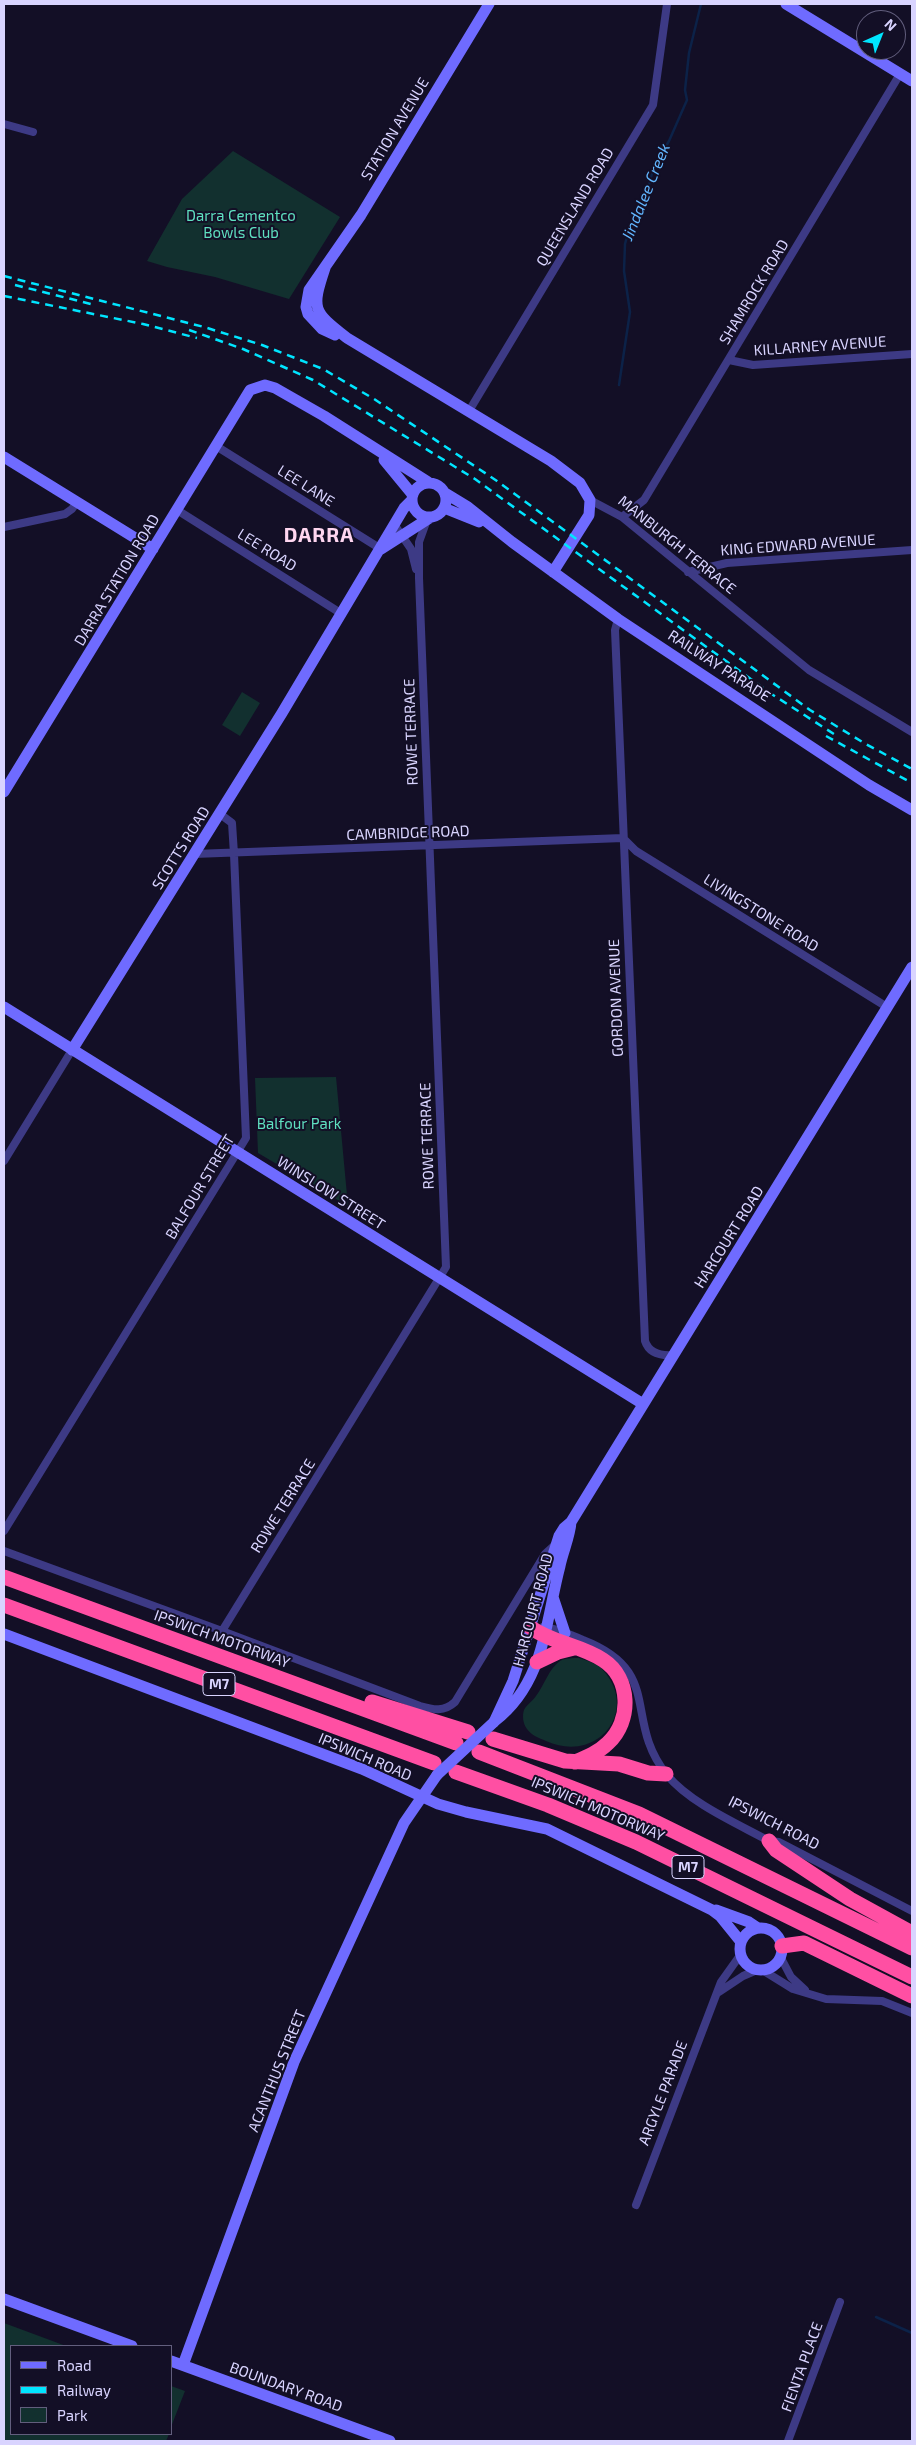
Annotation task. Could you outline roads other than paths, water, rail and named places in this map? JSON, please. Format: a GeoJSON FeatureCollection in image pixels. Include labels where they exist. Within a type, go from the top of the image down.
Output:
{"type":"FeatureCollection","features":[{"type":"Feature","properties":{"kind":"highway","name":"IPSWICH MOTORWAY"},"geometry":{"type":"LineString","coordinates":[[4,1577],[456,1743]]}},
{"type":"Feature","properties":{"kind":"highway","name":"M7"},"geometry":{"type":"LineString","coordinates":[[4,1605],[435,1769]]}},
{"type":"Feature","properties":{"kind":"highway"},"geometry":{"type":"LineString","coordinates":[[530,1627],[545,1632],[574,1648],[590,1653],[610,1665],[618,1675],[626,1698],[622,1722],[610,1742],[596,1752],[575,1762]]}},
{"type":"Feature","properties":{"kind":"highway"},"geometry":{"type":"LineString","coordinates":[[537,1662],[558,1652],[574,1648]]}},
{"type":"Feature","properties":{"kind":"highway"},"geometry":{"type":"LineString","coordinates":[[349,1704],[365,1700],[468,1732]]}},
{"type":"Feature","properties":{"kind":"highway"},"geometry":{"type":"LineString","coordinates":[[493,1739],[575,1762],[619,1764],[648,1773],[666,1774]]}},
{"type":"Feature","properties":{"kind":"highway","name":"IPSWICH MOTORWAY"},"geometry":{"type":"LineString","coordinates":[[479,1752],[639,1814],[912,1948]]}},
{"type":"Feature","properties":{"kind":"highway","name":"IPSWICH MOTORWAY"},"geometry":{"type":"LineString","coordinates":[[456,1772],[548,1805],[636,1842],[912,1977]]}},
{"type":"Feature","properties":{"kind":"highway"},"geometry":{"type":"LineString","coordinates":[[769,1841],[776,1850],[850,1900],[912,1934]]}},
{"type":"Feature","properties":{"kind":"highway"},"geometry":{"type":"LineString","coordinates":[[782,1952],[804,1944],[912,1996]]}},
{"type":"Feature","properties":{"kind":"street","name":"STATION AVENUE"},"geometry":{"type":"LineString","coordinates":[[316,317],[306,307],[309,290],[360,215],[489,4]]}},
{"type":"Feature","properties":{"kind":"street","name":"QUEENSLAND ROAD"},"geometry":{"type":"LineString","coordinates":[[469,411],[652,105],[667,4]]}},
{"type":"Feature","properties":{"kind":"street"},"geometry":{"type":"LineString","coordinates":[[786,4],[912,81]]}},
{"type":"Feature","properties":{"kind":"street","name":"SHAMROCK ROAD"},"geometry":{"type":"LineString","coordinates":[[622,517],[644,500],[900,74]]}},
{"type":"Feature","properties":{"kind":"street"},"geometry":{"type":"LineString","coordinates":[[4,124],[33,132]]}},
{"type":"Feature","properties":{"kind":"street","name":"MANBURGH TERRACE"},"geometry":{"type":"LineString","coordinates":[[316,317],[332,334],[347,338],[469,411],[572,476],[586,489],[590,500],[622,517],[809,670],[912,732]]}},
{"type":"Feature","properties":{"kind":"street","name":"KILLARNEY AVENUE"},"geometry":{"type":"LineString","coordinates":[[729,360],[753,365],[912,354]]}},
{"type":"Feature","properties":{"kind":"street","name":"DARRA STATION ROAD"},"geometry":{"type":"LineString","coordinates":[[4,792],[244,398],[257,386],[265,384],[375,449]]}},
{"type":"Feature","properties":{"kind":"street","name":"LEE LANE"},"geometry":{"type":"LineString","coordinates":[[216,446],[381,550]]}},
{"type":"Feature","properties":{"kind":"street"},"geometry":{"type":"LineString","coordinates":[[375,449],[428,482],[438,485],[444,493],[444,508],[441,512],[429,519],[420,515],[413,507],[412,498],[375,449]]}},
{"type":"Feature","properties":{"kind":"street"},"geometry":{"type":"LineString","coordinates":[[4,457],[153,549]]}},
{"type":"Feature","properties":{"kind":"street"},"geometry":{"type":"LineString","coordinates":[[412,498],[418,486],[428,482]]}},
{"type":"Feature","properties":{"kind":"street","name":"RAILWAY PARADE"},"geometry":{"type":"LineString","coordinates":[[444,493],[468,507],[512,542],[618,618],[869,784],[912,810]]}},
{"type":"Feature","properties":{"kind":"street","name":"SCOTTS ROAD"},"geometry":{"type":"LineString","coordinates":[[4,1161],[220,814],[381,550],[394,524],[412,498]]}},
{"type":"Feature","properties":{"kind":"street"},"geometry":{"type":"LineString","coordinates":[[554,572],[587,521],[590,500]]}},
{"type":"Feature","properties":{"kind":"street"},"geometry":{"type":"LineString","coordinates":[[4,527],[66,514],[72,510],[77,502]]}},
{"type":"Feature","properties":{"kind":"street","name":"RAILWAY PARADE"},"geometry":{"type":"LineString","coordinates":[[444,508],[471,517],[512,542]]}},
{"type":"Feature","properties":{"kind":"street","name":"LEE ROAD"},"geometry":{"type":"LineString","coordinates":[[177,510],[342,614]]}},
{"type":"Feature","properties":{"kind":"street","name":"SCOTTS ROAD"},"geometry":{"type":"LineString","coordinates":[[381,550],[429,519]]}},
{"type":"Feature","properties":{"kind":"street","name":"ROWE TERRACE"},"geometry":{"type":"LineString","coordinates":[[222,1630],[446,1267],[428,846],[419,578],[419,542],[429,519]]}},
{"type":"Feature","properties":{"kind":"street","name":"ROWE TERRACE"},"geometry":{"type":"LineString","coordinates":[[394,524],[411,549],[419,578]]}},
{"type":"Feature","properties":{"kind":"street","name":"KING EDWARD AVENUE"},"geometry":{"type":"LineString","coordinates":[[688,572],[727,563],[912,550]]}},
{"type":"Feature","properties":{"kind":"street","name":"GORDON AVENUE"},"geometry":{"type":"LineString","coordinates":[[618,618],[615,630],[645,1341],[646,1346],[654,1353],[664,1356],[673,1355]]}},
{"type":"Feature","properties":{"kind":"street","name":"BALFOUR STREET"},"geometry":{"type":"LineString","coordinates":[[4,1531],[246,1138],[232,823],[220,814]]}},
{"type":"Feature","properties":{"kind":"street","name":"CAMBRIDGE ROAD"},"geometry":{"type":"LineString","coordinates":[[194,854],[623,838]]}},
{"type":"Feature","properties":{"kind":"street","name":"LIVINGSTONE ROAD"},"geometry":{"type":"LineString","coordinates":[[623,838],[636,852],[887,1007]]}},
{"type":"Feature","properties":{"kind":"street","name":"HARCOURT ROAD"},"geometry":{"type":"LineString","coordinates":[[420,1797],[435,1769],[494,1722],[519,1698],[527,1686],[537,1662],[572,1522],[912,967]]}},
{"type":"Feature","properties":{"kind":"street","name":"WINSLOW STREET"},"geometry":{"type":"LineString","coordinates":[[4,1008],[644,1404]]}},
{"type":"Feature","properties":{"kind":"street","name":"HARCOURT ROAD"},"geometry":{"type":"LineString","coordinates":[[494,1722],[509,1690],[556,1544],[564,1528],[572,1522]]}},
{"type":"Feature","properties":{"kind":"street","name":"HARCOURT ROAD"},"geometry":{"type":"LineString","coordinates":[[222,1630],[420,1706],[433,1710],[447,1709],[455,1702],[545,1554],[556,1544]]}},
{"type":"Feature","properties":{"kind":"street"},"geometry":{"type":"LineString","coordinates":[[4,1552],[222,1630]]}},
{"type":"Feature","properties":{"kind":"street"},"geometry":{"type":"LineString","coordinates":[[553,1597],[565,1633]]}},
{"type":"Feature","properties":{"kind":"street","name":"IPSWICH ROAD"},"geometry":{"type":"LineString","coordinates":[[545,1632],[565,1633],[604,1648],[627,1668],[638,1693],[645,1735],[666,1774],[682,1790],[769,1841],[779,1842],[912,1911]]}},
{"type":"Feature","properties":{"kind":"street","name":"IPSWICH ROAD"},"geometry":{"type":"LineString","coordinates":[[4,1634],[362,1769],[420,1797],[466,1812],[547,1829],[712,1910],[720,1916],[741,1942]]}},
{"type":"Feature","properties":{"kind":"street","name":"ACANTHUS STREET"},"geometry":{"type":"LineString","coordinates":[[183,2365],[294,2062],[404,1823],[420,1797]]}},
{"type":"Feature","properties":{"kind":"street","name":"IPSWICH ROAD"},"geometry":{"type":"LineString","coordinates":[[712,1910],[723,1912],[758,1928]]}},
{"type":"Feature","properties":{"kind":"street"},"geometry":{"type":"LineString","coordinates":[[808,1994],[791,1977],[782,1952],[780,1940],[771,1930],[758,1928],[748,1933],[741,1942],[741,1954],[746,1965],[760,1970],[793,1989],[808,1994],[826,1999],[847,2002],[864,2000],[882,2001],[912,2013]]}},
{"type":"Feature","properties":{"kind":"street"},"geometry":{"type":"LineString","coordinates":[[719,1992],[743,1976],[774,1967],[782,1952]]}},
{"type":"Feature","properties":{"kind":"street","name":"ARGYLE PARADE"},"geometry":{"type":"LineString","coordinates":[[636,2206],[656,2150],[719,1992],[721,1982],[741,1954]]}},
{"type":"Feature","properties":{"kind":"street"},"geometry":{"type":"LineString","coordinates":[[4,2299],[129,2345]]}},
{"type":"Feature","properties":{"kind":"street","name":"FIENTA PLACE"},"geometry":{"type":"LineString","coordinates":[[788,2441],[840,2302]]}},
{"type":"Feature","properties":{"kind":"street","name":"BOUNDARY ROAD"},"geometry":{"type":"LineString","coordinates":[[172,2361],[390,2441]]}},
{"type":"Feature","properties":{"kind":"waterway","name":"Jindalee Creek"},"geometry":{"type":"LineString","coordinates":[[619,385],[630,312],[624,271],[625,244],[628,233],[643,208],[654,166],[669,141],[687,100],[685,90],[689,53],[701,4]]}},
{"type":"Feature","properties":{"kind":"waterway"},"geometry":{"type":"LineString","coordinates":[[876,2317],[912,2333]]}},
{"type":"Feature","properties":{"kind":"railway"},"geometry":{"type":"LineString","coordinates":[[4,276],[204,327],[262,345],[323,369],[374,399],[497,481],[810,710],[864,743],[912,769]]}},
{"type":"Feature","properties":{"kind":"railway"},"geometry":{"type":"LineString","coordinates":[[15,285],[95,305]]}},
{"type":"Feature","properties":{"kind":"railway"},"geometry":{"type":"LineString","coordinates":[[4,296],[143,324],[197,338]]}},
{"type":"Feature","properties":{"kind":"railway"},"geometry":{"type":"LineString","coordinates":[[189,330],[243,349],[313,380],[475,479],[770,693],[837,736]]}},
{"type":"Feature","properties":{"kind":"railway"},"geometry":{"type":"LineString","coordinates":[[826,736],[912,783]]}},
{"type":"Feature","properties":{"kind":"district","name":"DARRA"},"geometry":{"type":"Point","coordinates":[319,535]}},
{"type":"Feature","properties":{"kind":"park label","name":"Darra Cementco Bowls Club"},"geometry":{"type":"Point","coordinates":[241,224]}},
{"type":"Feature","properties":{"kind":"park label","name":"Balfour Park"},"geometry":{"type":"Point","coordinates":[299,1124]}}]}
